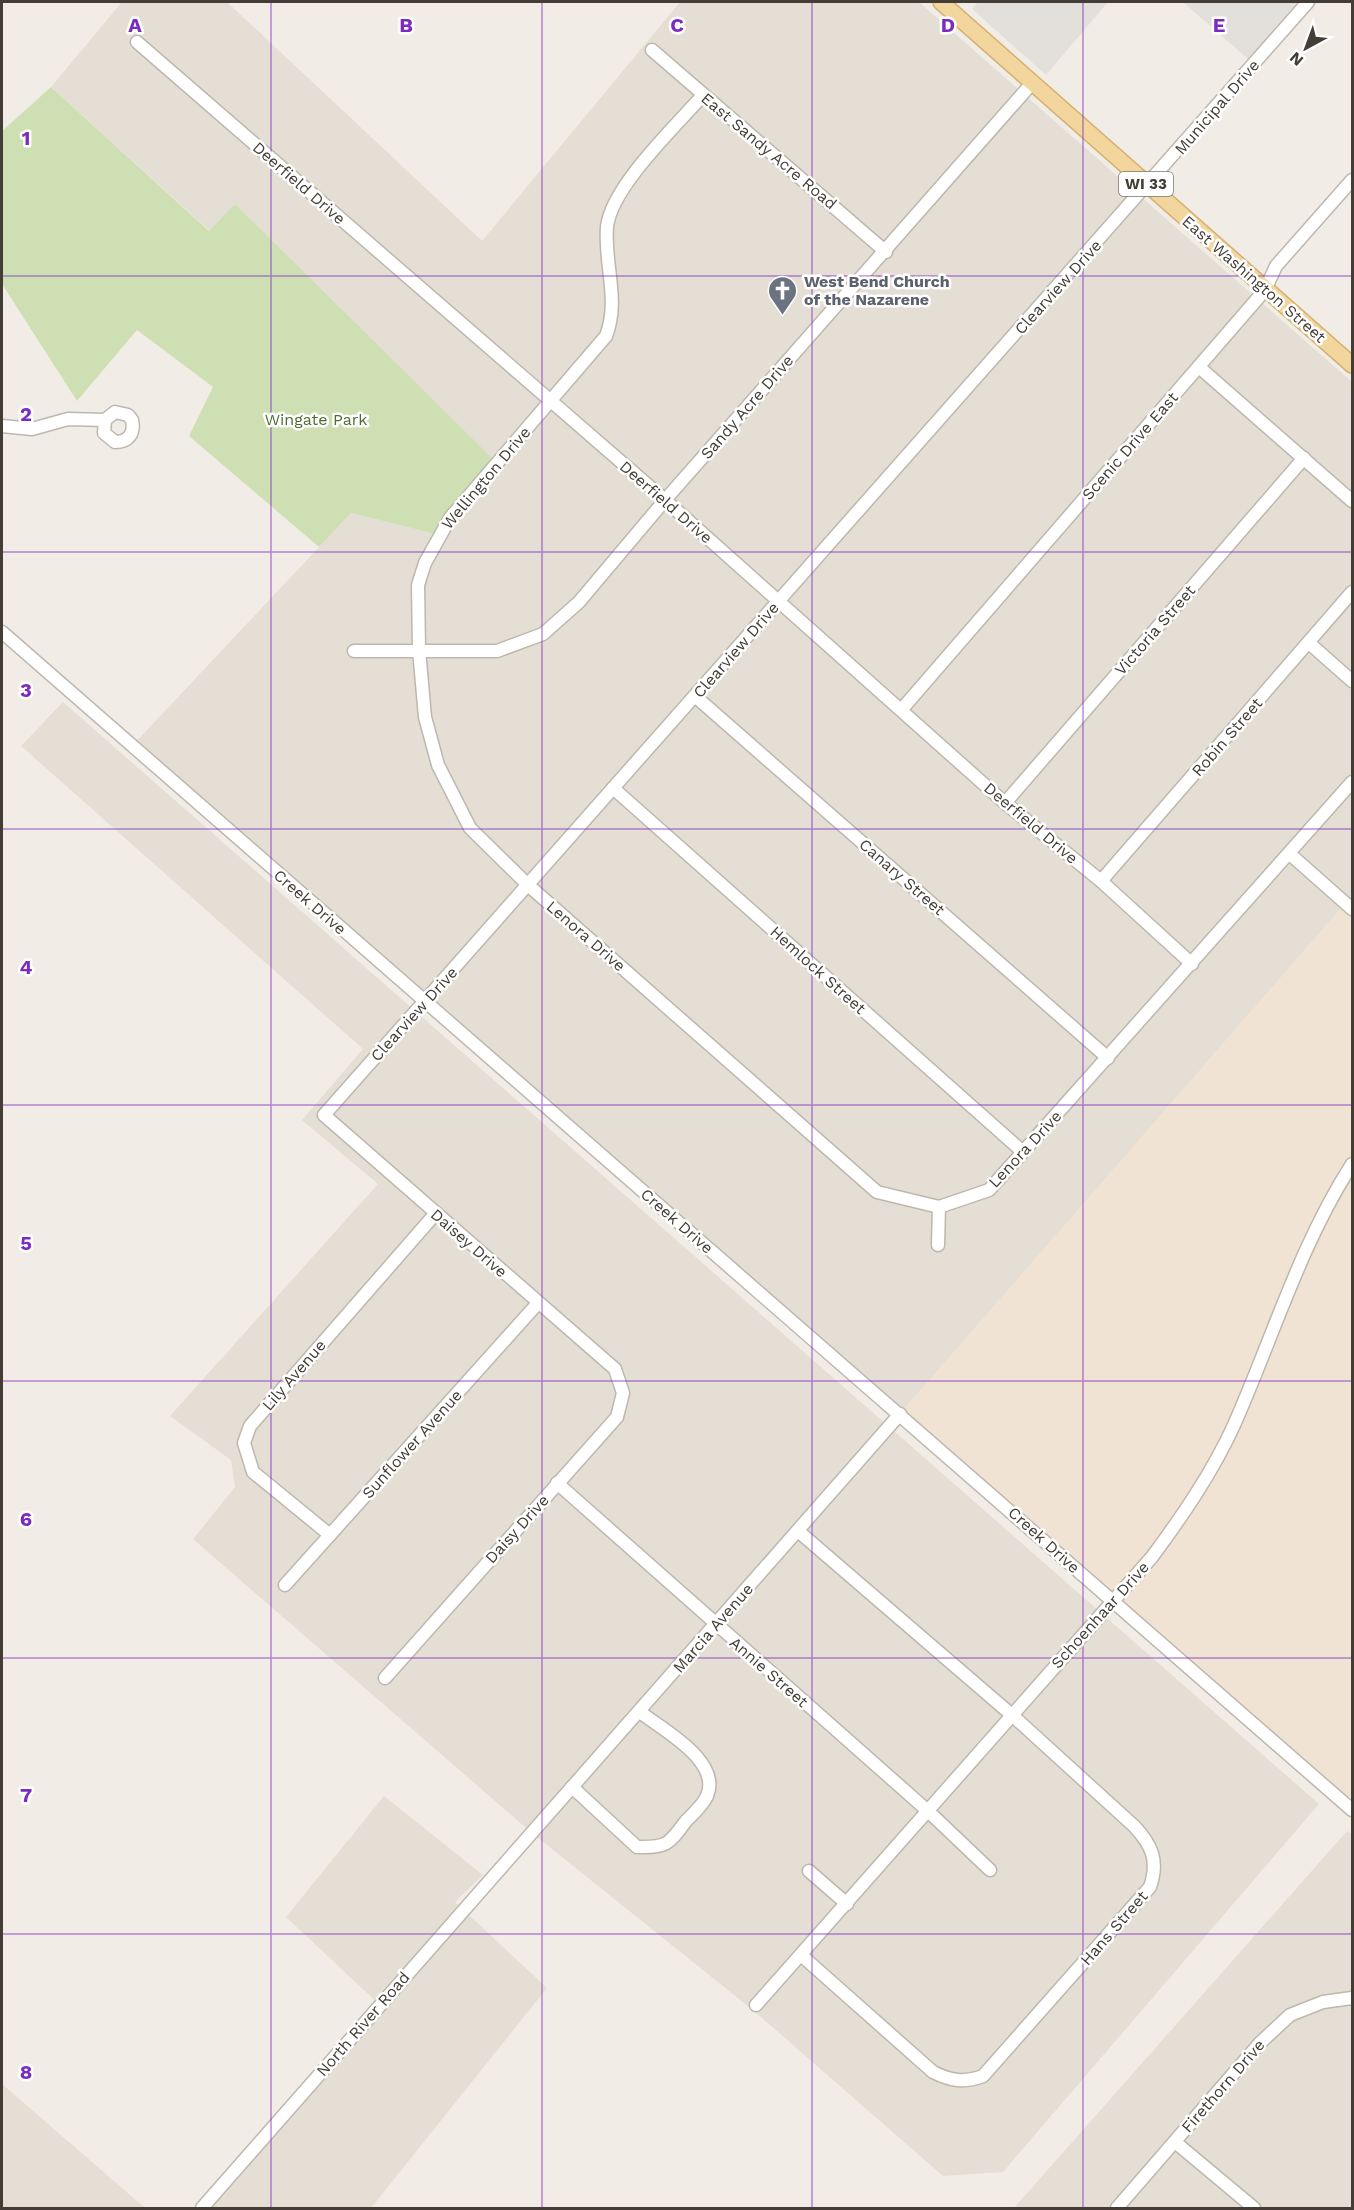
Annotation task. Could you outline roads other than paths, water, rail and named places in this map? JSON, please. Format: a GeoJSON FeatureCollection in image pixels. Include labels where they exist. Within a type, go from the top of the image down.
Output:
{"type":"FeatureCollection","features":[{"type":"Feature","properties":{"kind":"main road","name":"East Washington Street"},"geometry":{"type":"LineString","coordinates":[[941,2],[1265,290],[1353,365]]}},
{"type":"Feature","properties":{"kind":"street","name":"Municipal Drive"},"geometry":{"type":"LineString","coordinates":[[1148,186],[1308,2]]}},
{"type":"Feature","properties":{"kind":"street","name":"Deerfield Drive"},"geometry":{"type":"LineString","coordinates":[[137,42],[664,500],[902,709],[1005,803],[1101,881],[1192,964]]}},
{"type":"Feature","properties":{"kind":"street","name":"East Sandy Acre Road"},"geometry":{"type":"LineString","coordinates":[[652,50],[886,252]]}},
{"type":"Feature","properties":{"kind":"street","name":"Sandy Acre Drive"},"geometry":{"type":"LineString","coordinates":[[354,651],[497,651],[543,634],[579,602],[664,500],[886,252],[1033,82]]}},
{"type":"Feature","properties":{"kind":"street","name":"Wellington Drive"},"geometry":{"type":"LineString","coordinates":[[528,885],[470,828],[438,765],[425,717],[419,650],[418,585],[439,536],[450,518],[606,336],[612,320],[607,226],[621,189],[704,95]]}},
{"type":"Feature","properties":{"kind":"street","name":"Scenic Drive East"},"geometry":{"type":"LineString","coordinates":[[902,709],[1265,290],[1276,266],[1353,180]]}},
{"type":"Feature","properties":{"kind":"street","name":"Clearview Drive"},"geometry":{"type":"LineString","coordinates":[[324,1115],[1148,186]]}},
{"type":"Feature","properties":{"kind":"street"},"geometry":{"type":"LineString","coordinates":[[1199,367],[1353,501]]}},
{"type":"Feature","properties":{"kind":"street"},"geometry":{"type":"LineString","coordinates":[[2,426],[32,429],[68,419],[105,420]]}},
{"type":"Feature","properties":{"kind":"street","name":"Victoria Street"},"geometry":{"type":"LineString","coordinates":[[1005,803],[1304,458]]}},
{"type":"Feature","properties":{"kind":"street","name":"Robin Street"},"geometry":{"type":"LineString","coordinates":[[1101,881],[1353,592]]}},
{"type":"Feature","properties":{"kind":"street","name":"Creek Drive"},"geometry":{"type":"LineString","coordinates":[[2,632],[1348,1806]]}},
{"type":"Feature","properties":{"kind":"street"},"geometry":{"type":"LineString","coordinates":[[1309,643],[1353,681]]}},
{"type":"Feature","properties":{"kind":"street","name":"Canary Street"},"geometry":{"type":"LineString","coordinates":[[696,697],[1108,1058]]}},
{"type":"Feature","properties":{"kind":"street","name":"Lenora Drive"},"geometry":{"type":"LineString","coordinates":[[528,885],[877,1192],[939,1207],[989,1190],[1291,855],[1353,782]]}},
{"type":"Feature","properties":{"kind":"street","name":"Hemlock Street"},"geometry":{"type":"LineString","coordinates":[[613,788],[1023,1152]]}},
{"type":"Feature","properties":{"kind":"street"},"geometry":{"type":"LineString","coordinates":[[1291,855],[1353,909]]}},
{"type":"Feature","properties":{"kind":"street","name":"Daisey Drive"},"geometry":{"type":"LineString","coordinates":[[324,1115],[615,1369]]}},
{"type":"Feature","properties":{"kind":"street","name":"Schoenhaar Drive"},"geometry":{"type":"LineString","coordinates":[[756,2005],[929,1812],[1111,1600],[1152,1557],[1189,1507],[1233,1426],[1303,1254],[1353,1164]]}},
{"type":"Feature","properties":{"kind":"street"},"geometry":{"type":"LineString","coordinates":[[938,1245],[939,1207]]}},
{"type":"Feature","properties":{"kind":"street","name":"Lily Avenue"},"geometry":{"type":"LineString","coordinates":[[330,1535],[252,1472],[244,1443],[250,1426],[436,1214]]}},
{"type":"Feature","properties":{"kind":"street","name":"Sunflower Avenue"},"geometry":{"type":"LineString","coordinates":[[285,1585],[538,1303]]}},
{"type":"Feature","properties":{"kind":"street","name":"Daisy Drive"},"geometry":{"type":"LineString","coordinates":[[384,1678],[617,1417],[623,1393],[615,1369]]}},
{"type":"Feature","properties":{"kind":"street","name":"Marcia Avenue"},"geometry":{"type":"LineString","coordinates":[[524,1841],[640,1712],[900,1414]]}},
{"type":"Feature","properties":{"kind":"street","name":"Annie Street"},"geometry":{"type":"LineString","coordinates":[[557,1483],[929,1812],[990,1870]]}},
{"type":"Feature","properties":{"kind":"street","name":"Hans Street"},"geometry":{"type":"LineString","coordinates":[[798,1531],[1013,1716],[1134,1826],[1148,1841],[1155,1864],[1150,1887],[983,2076],[970,2080],[955,2081],[933,2072],[801,1955]]}},
{"type":"Feature","properties":{"kind":"street"},"geometry":{"type":"LineString","coordinates":[[572,1787],[638,1847],[657,1847],[668,1844],[706,1796],[710,1778],[703,1761],[640,1712]]}},
{"type":"Feature","properties":{"kind":"street"},"geometry":{"type":"LineString","coordinates":[[1348,1806],[1353,1793]]}},
{"type":"Feature","properties":{"kind":"street","name":"North River Road"},"geometry":{"type":"LineString","coordinates":[[202,2208],[524,1841]]}},
{"type":"Feature","properties":{"kind":"street"},"geometry":{"type":"LineString","coordinates":[[809,1871],[847,1904]]}},
{"type":"Feature","properties":{"kind":"street","name":"Firethorn Drive"},"geometry":{"type":"LineString","coordinates":[[1117,2208],[1260,2043],[1290,2015],[1323,2002],[1353,1998]]}},
{"type":"Feature","properties":{"kind":"street"},"geometry":{"type":"LineString","coordinates":[[1175,2142],[1254,2208]]}},
{"type":"Feature","properties":{"kind":"place","name":"West Bend Church of the Nazarene"},"geometry":{"type":"Point","coordinates":[783,316]}},
{"type":"Feature","properties":{"kind":"park label","name":"Wingate Park"},"geometry":{"type":"Point","coordinates":[316,419]}}]}
